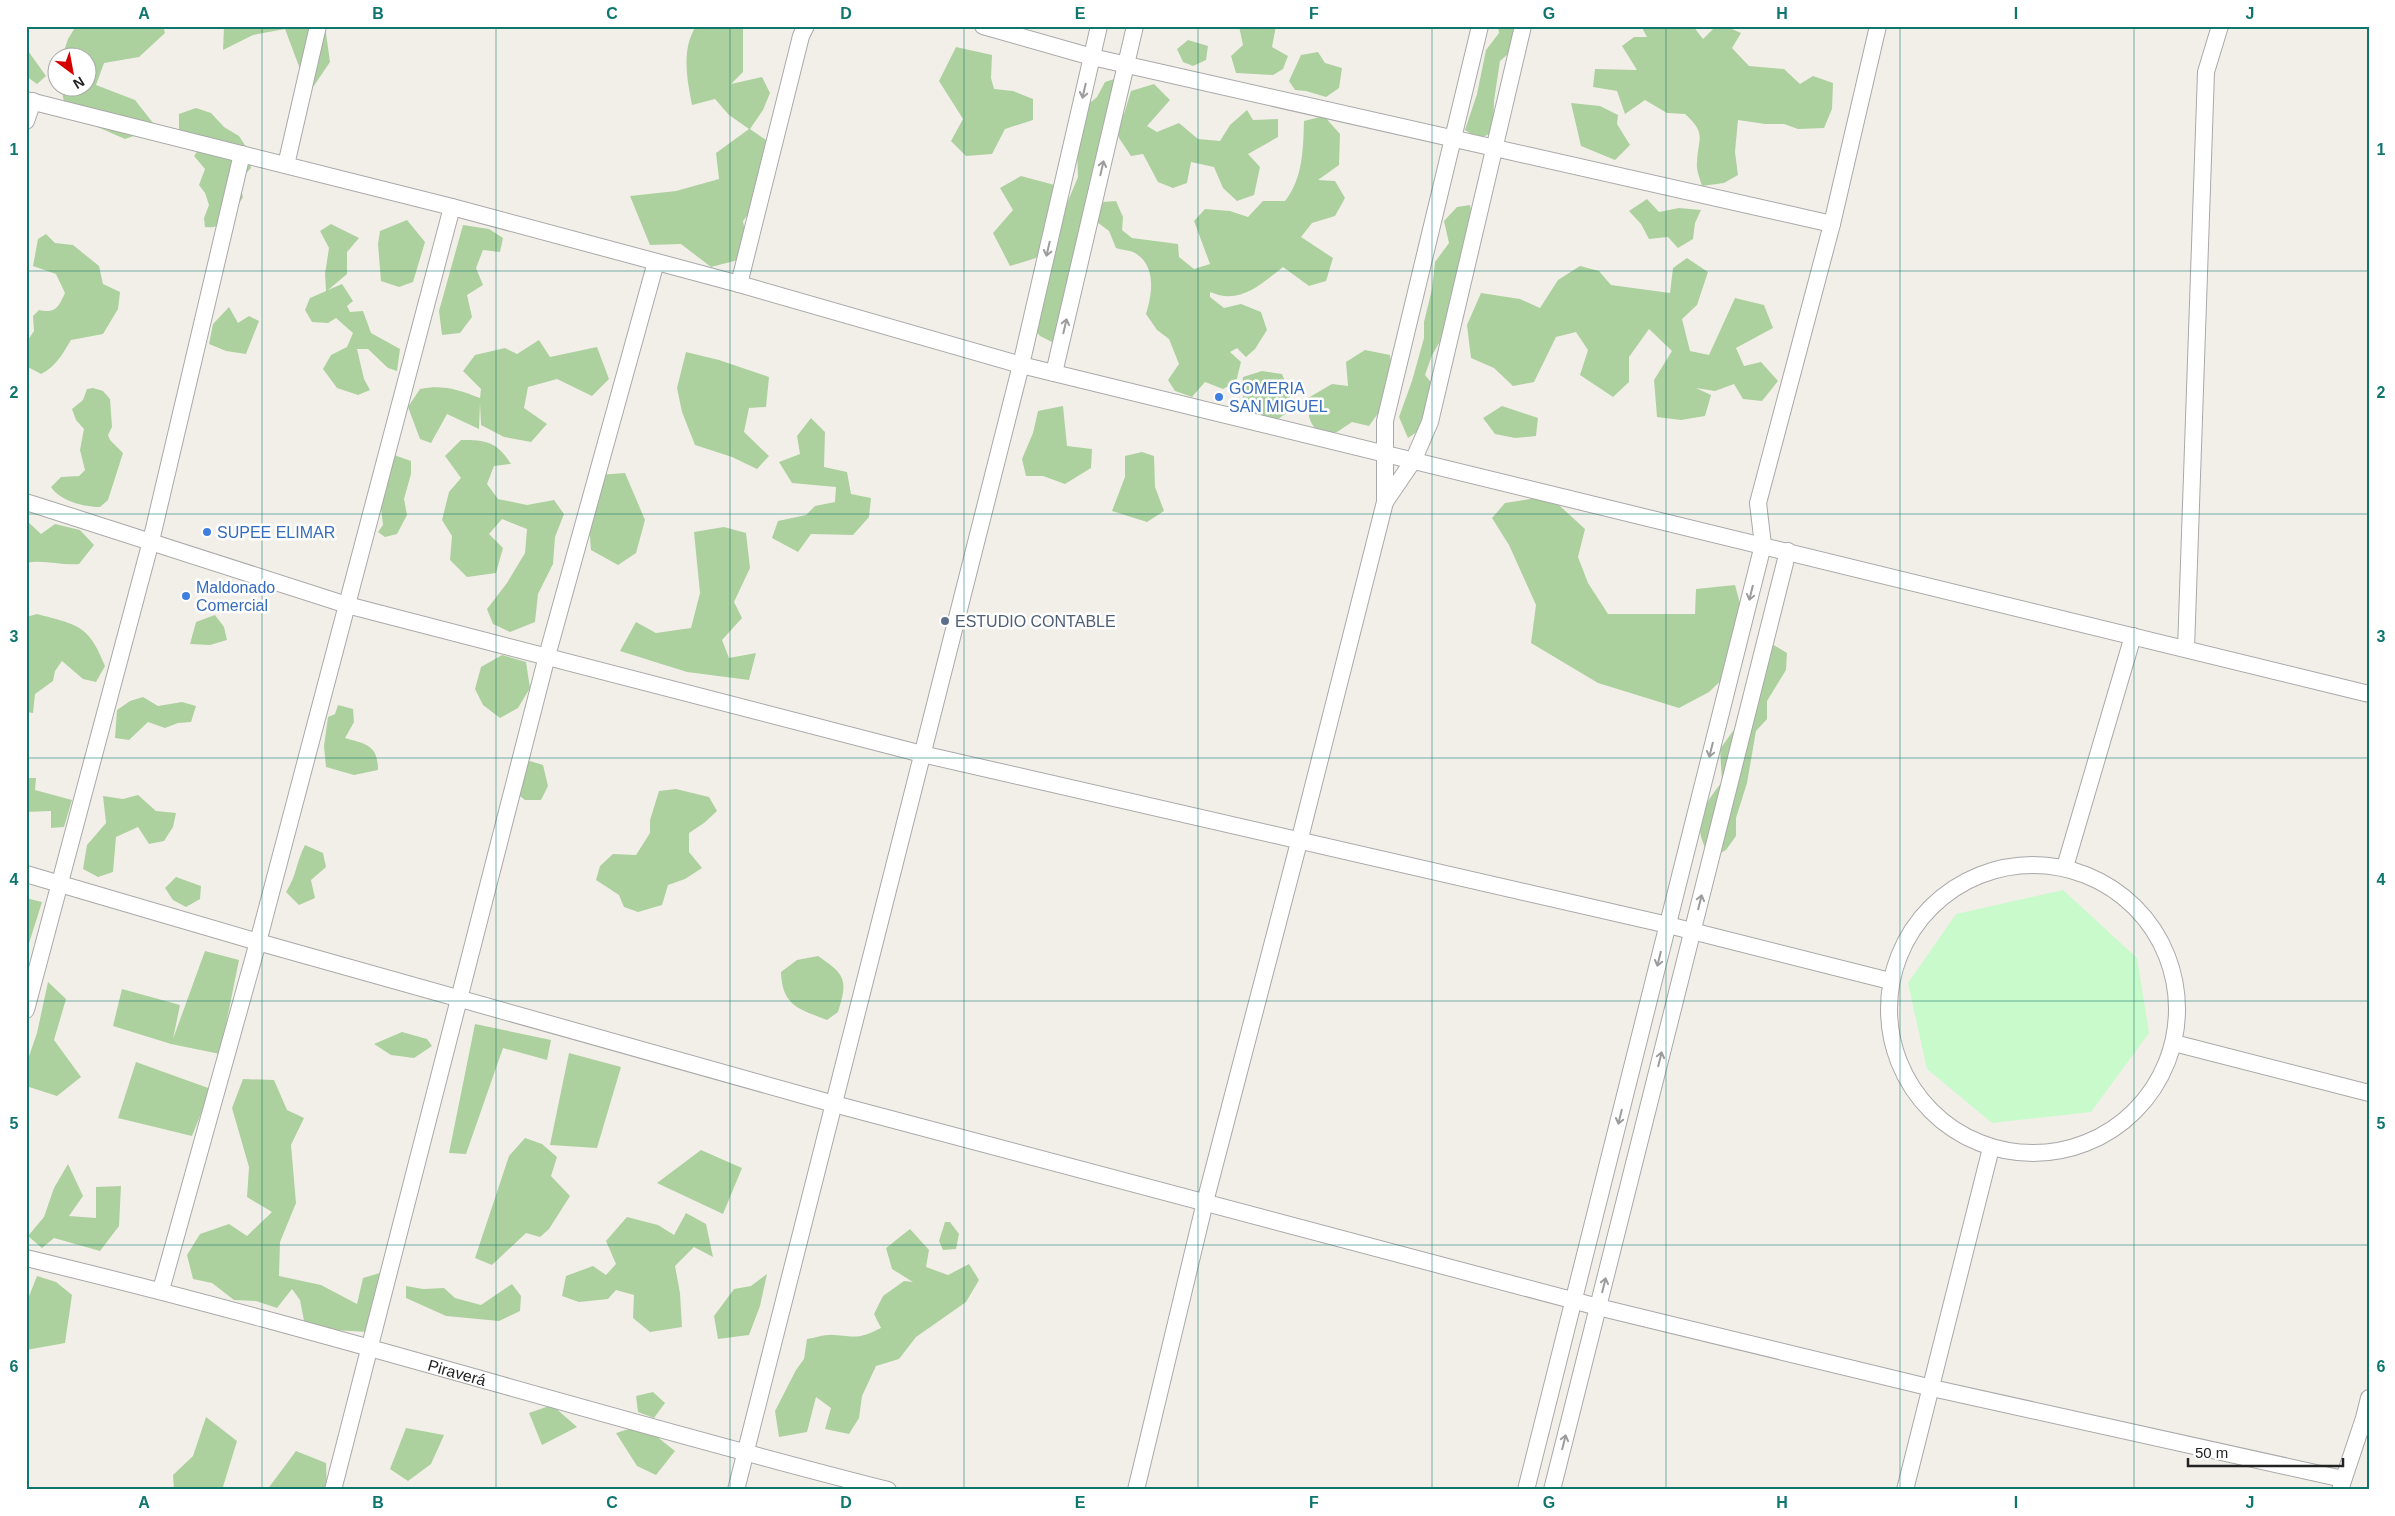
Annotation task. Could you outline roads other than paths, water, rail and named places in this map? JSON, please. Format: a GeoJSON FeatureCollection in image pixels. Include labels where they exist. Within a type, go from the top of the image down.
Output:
{"type":"FeatureCollection","features":[{"type":"Feature","properties":{"kind":"street"},"geometry":{"type":"LineString","coordinates":[[286,165],[318,26]]}},
{"type":"Feature","properties":{"kind":"street"},"geometry":{"type":"LineString","coordinates":[[739,284],[801,36],[806,26]]}},
{"type":"Feature","properties":{"kind":"street"},"geometry":{"type":"LineString","coordinates":[[983,26],[1092,57],[1126,63],[1832,224]]}},
{"type":"Feature","properties":{"kind":"street"},"geometry":{"type":"LineString","coordinates":[[736,1490],[1021,365],[1099,26]]}},
{"type":"Feature","properties":{"kind":"street"},"geometry":{"type":"LineString","coordinates":[[1054,374],[1135,26]]}},
{"type":"Feature","properties":{"kind":"street"},"geometry":{"type":"LineString","coordinates":[[1136,1490],[1205,1202],[1385,502],[1385,421],[1480,26]]}},
{"type":"Feature","properties":{"kind":"street"},"geometry":{"type":"LineString","coordinates":[[1385,502],[1413,462],[1430,422],[1523,26]]}},
{"type":"Feature","properties":{"kind":"street"},"geometry":{"type":"LineString","coordinates":[[1526,1490],[1762,546],[1758,503],[1832,224],[1878,26]]}},
{"type":"Feature","properties":{"kind":"street"},"geometry":{"type":"LineString","coordinates":[[2186,649],[2206,72],[2220,26]]}},
{"type":"Feature","properties":{"kind":"street"},"geometry":{"type":"LineString","coordinates":[[26,121],[30,100],[452,207],[739,284],[1054,374],[1788,551],[2369,694]]}},
{"type":"Feature","properties":{"kind":"street"},"geometry":{"type":"LineString","coordinates":[[26,1010],[151,541],[242,154]]}},
{"type":"Feature","properties":{"kind":"street"},"geometry":{"type":"LineString","coordinates":[[161,1290],[258,942],[452,207]]}},
{"type":"Feature","properties":{"kind":"street"},"geometry":{"type":"LineString","coordinates":[[333,1490],[547,656],[656,262]]}},
{"type":"Feature","properties":{"kind":"street"},"geometry":{"type":"LineString","coordinates":[[26,502],[348,605],[922,754],[1299,842],[1668,925],[1890,981]]}},
{"type":"Feature","properties":{"kind":"street"},"geometry":{"type":"LineString","coordinates":[[1552,1490],[1788,551]]}},
{"type":"Feature","properties":{"kind":"street"},"geometry":{"type":"LineString","coordinates":[[2065,867],[2133,636]]}},
{"type":"Feature","properties":{"kind":"street"},"geometry":{"type":"LineString","coordinates":[[2019,865],[2065,867],[2108,884],[2143,913],[2167,953],[2178,997],[2174,1043],[2155,1086],[2124,1121],[2108,1131],[2083,1145],[2038,1154],[1991,1148],[1952,1130],[1920,1102],[1898,1065],[1888,1024],[1890,981],[1906,938],[1912,930],[1935,902],[1974,876],[2019,865]]}},
{"type":"Feature","properties":{"kind":"street"},"geometry":{"type":"LineString","coordinates":[[26,874],[258,942],[834,1104],[1574,1301],[1932,1388],[2342,1484],[2367,1419],[2369,1398]]}},
{"type":"Feature","properties":{"kind":"street"},"geometry":{"type":"LineString","coordinates":[[2174,1043],[2369,1093]]}},
{"type":"Feature","properties":{"kind":"street"},"geometry":{"type":"LineString","coordinates":[[1905,1490],[1991,1148]]}},
{"type":"Feature","properties":{"kind":"street","name":"Piraverá"},"geometry":{"type":"LineString","coordinates":[[26,1258],[161,1290],[745,1454],[888,1490]]}},
{"type":"Feature","properties":{"kind":"place","name":"GOMERIA SAN MIGUEL"},"geometry":{"type":"Point","coordinates":[1219,397]}},
{"type":"Feature","properties":{"kind":"place","name":"SUPEE ELIMAR"},"geometry":{"type":"Point","coordinates":[207,532]}},
{"type":"Feature","properties":{"kind":"place","name":"Maldonado Comercial"},"geometry":{"type":"Point","coordinates":[186,596]}},
{"type":"Feature","properties":{"kind":"place","name":"ESTUDIO CONTABLE"},"geometry":{"type":"Point","coordinates":[945,621]}}]}
